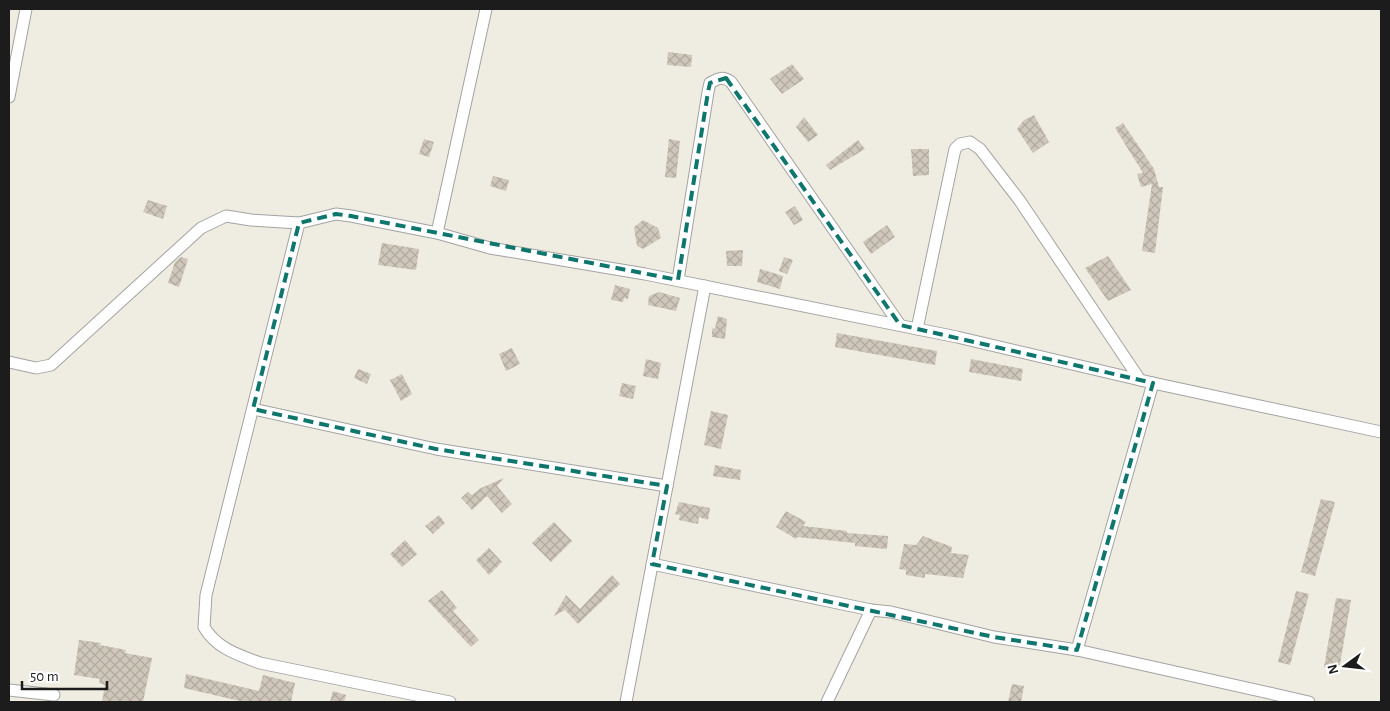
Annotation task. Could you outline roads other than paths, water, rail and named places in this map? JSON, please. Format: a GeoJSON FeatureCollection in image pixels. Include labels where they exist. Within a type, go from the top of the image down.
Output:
{"type":"FeatureCollection","features":[{"type":"Feature","properties":{"kind":"street"},"geometry":{"type":"LineString","coordinates":[[9,97],[26,9]]}},
{"type":"Feature","properties":{"kind":"street"},"geometry":{"type":"LineString","coordinates":[[437,233],[486,9]]}},
{"type":"Feature","properties":{"kind":"street"},"geometry":{"type":"LineString","coordinates":[[678,280],[710,83],[726,78],[731,82],[900,326]]}},
{"type":"Feature","properties":{"kind":"street"},"geometry":{"type":"LineString","coordinates":[[917,329],[955,149],[960,144],[970,142],[980,149],[1020,201],[1140,380]]}},
{"type":"Feature","properties":{"kind":"street"},"geometry":{"type":"LineString","coordinates":[[9,362],[36,368],[51,365],[201,228],[219,217],[233,216],[251,220],[299,223],[336,214],[437,233],[490,248],[678,280],[917,329],[1152,383],[1381,432]]}},
{"type":"Feature","properties":{"kind":"street"},"geometry":{"type":"LineString","coordinates":[[299,223],[206,595],[203,622],[209,636],[217,644],[260,663],[450,702]]}},
{"type":"Feature","properties":{"kind":"street"},"geometry":{"type":"LineString","coordinates":[[626,702],[704,286]]}},
{"type":"Feature","properties":{"kind":"street"},"geometry":{"type":"LineString","coordinates":[[1078,650],[1152,383]]}},
{"type":"Feature","properties":{"kind":"street"},"geometry":{"type":"LineString","coordinates":[[253,409],[436,449],[666,486]]}},
{"type":"Feature","properties":{"kind":"street"},"geometry":{"type":"LineString","coordinates":[[652,564],[871,610],[891,612],[994,637],[1078,650],[1309,702]]}},
{"type":"Feature","properties":{"kind":"street"},"geometry":{"type":"LineString","coordinates":[[827,702],[871,610]]}},
{"type":"Feature","properties":{"kind":"street"},"geometry":{"type":"LineString","coordinates":[[9,690],[54,695]]}}]}
